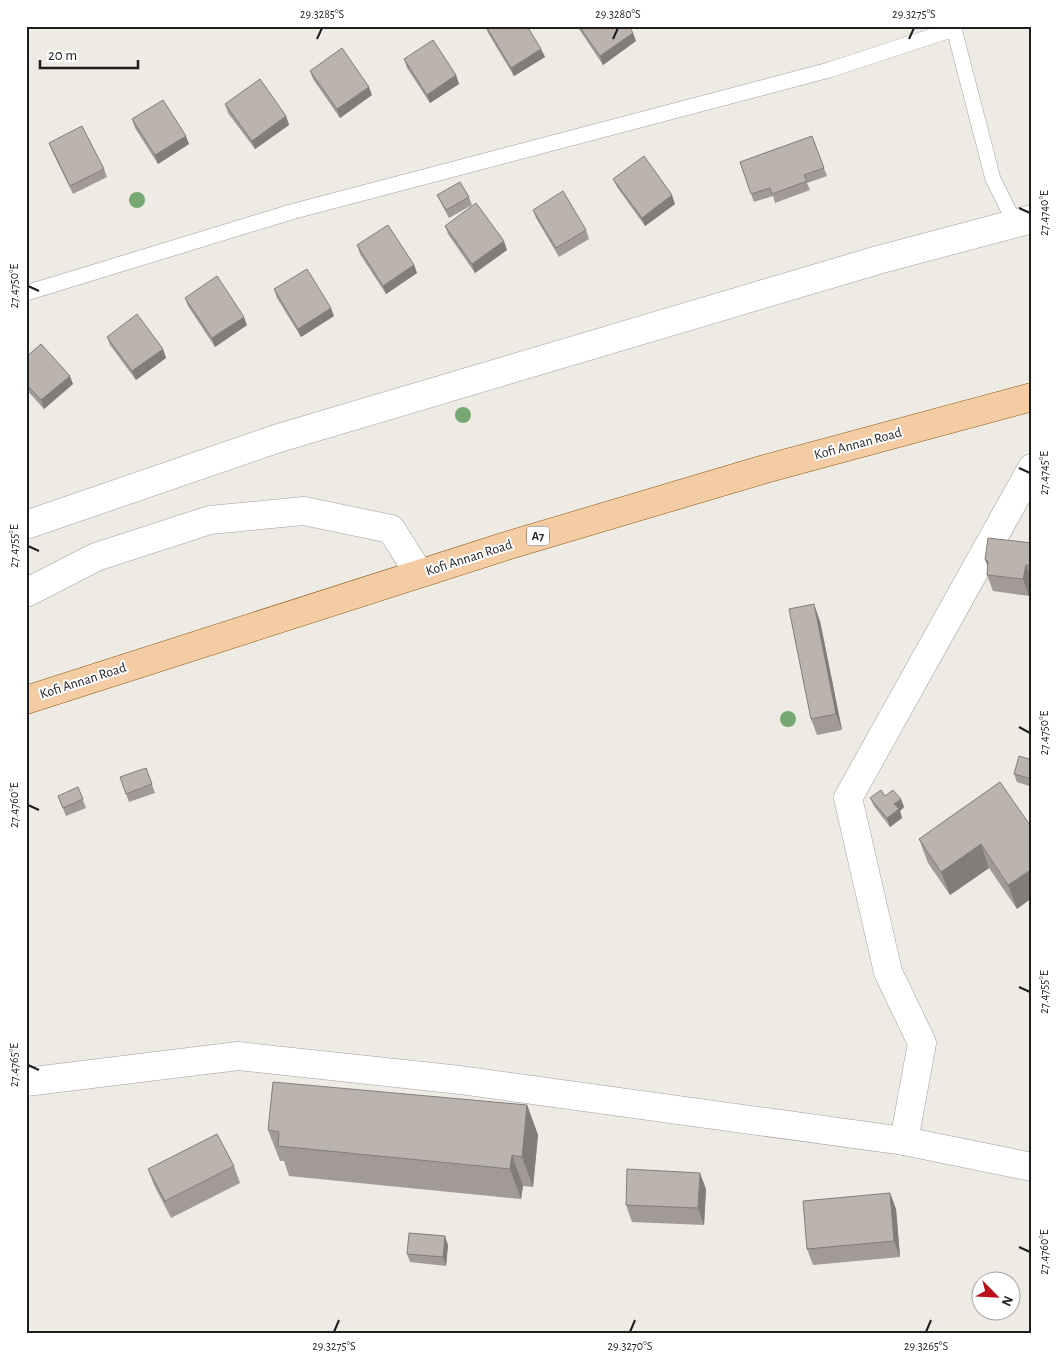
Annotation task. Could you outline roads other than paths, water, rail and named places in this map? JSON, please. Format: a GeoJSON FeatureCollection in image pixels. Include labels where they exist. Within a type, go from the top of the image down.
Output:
{"type":"FeatureCollection","features":[{"type":"Feature","properties":{"kind":"main road","name":"Kofi Annan Road"},"geometry":{"type":"LineString","coordinates":[[26,700],[419,574],[765,469],[1032,397]]}},
{"type":"Feature","properties":{"kind":"street"},"geometry":{"type":"LineString","coordinates":[[26,525],[279,438],[869,263],[1024,221]]}},
{"type":"Feature","properties":{"kind":"street"},"geometry":{"type":"LineString","coordinates":[[904,1141],[922,1042],[888,972],[848,798],[1032,468]]}},
{"type":"Feature","properties":{"kind":"street"},"geometry":{"type":"LineString","coordinates":[[26,593],[96,557],[210,520],[304,511],[391,529],[419,574]]}},
{"type":"Feature","properties":{"kind":"street"},"geometry":{"type":"LineString","coordinates":[[26,1082],[238,1056],[460,1080],[904,1141],[1032,1167]]}},
{"type":"Feature","properties":{"kind":"lane"},"geometry":{"type":"LineString","coordinates":[[26,293],[291,212],[829,70],[954,28],[993,178],[1024,221]]}}]}
